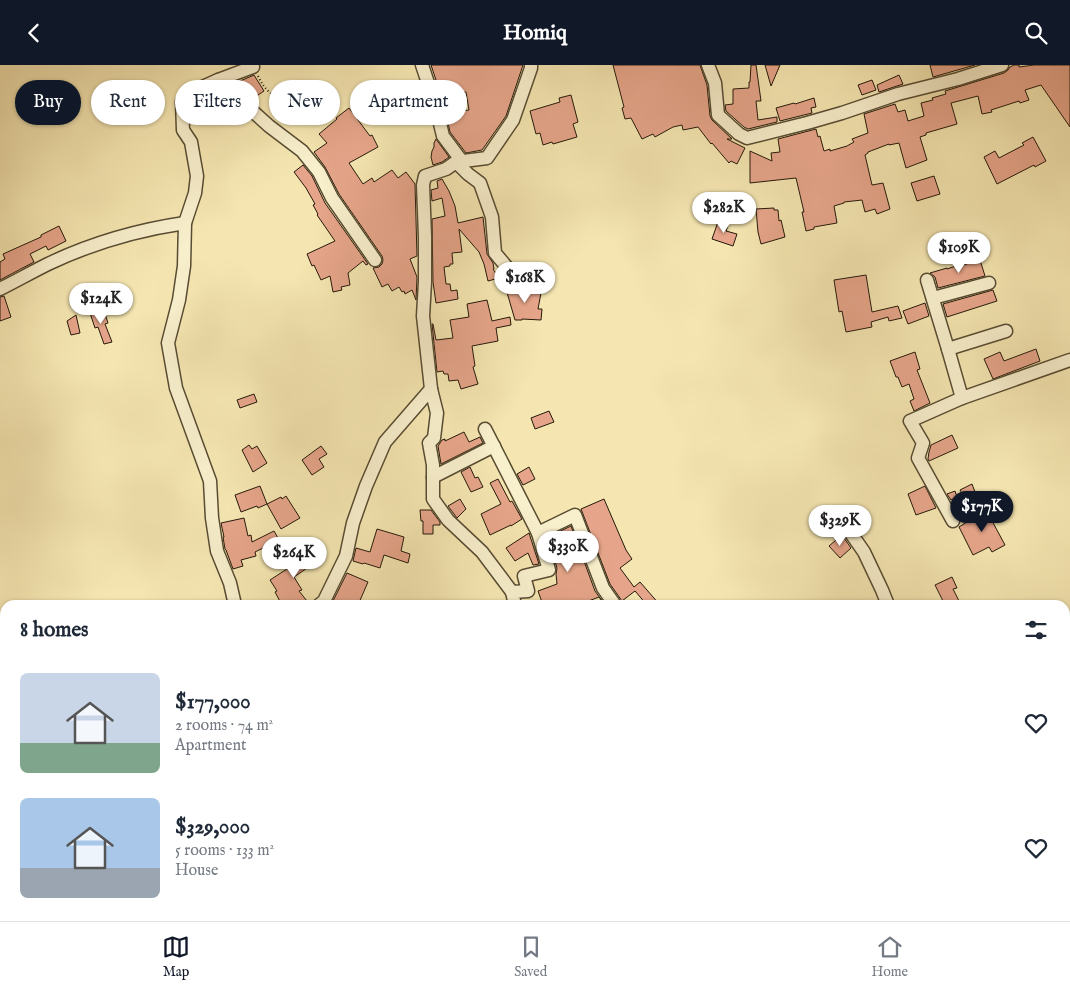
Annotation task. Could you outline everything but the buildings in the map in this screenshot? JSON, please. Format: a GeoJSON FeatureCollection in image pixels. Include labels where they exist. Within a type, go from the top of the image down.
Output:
{"type":"FeatureCollection","features":[{"type":"Feature","properties":{"kind":"street"},"geometry":{"type":"LineString","coordinates":[[422,65],[436,107],[443,136],[468,174],[480,183],[492,217],[495,253],[516,278],[538,284]]}},
{"type":"Feature","properties":{"kind":"street"},"geometry":{"type":"LineString","coordinates":[[485,429],[538,533],[549,570],[524,576],[528,591],[514,599],[482,552],[448,520],[433,499],[433,465],[429,443],[434,438],[436,413],[431,389],[423,316],[426,282],[423,185],[424,176],[446,169],[459,161],[487,158],[513,120],[531,68],[530,65]]}},
{"type":"Feature","properties":{"kind":"street"},"geometry":{"type":"LineString","coordinates":[[708,65],[715,83],[718,115],[739,134],[747,138],[842,113],[898,94],[958,79],[1002,65]]}},
{"type":"Feature","properties":{"kind":"street"},"geometry":{"type":"LineString","coordinates":[[218,80],[253,66]]}},
{"type":"Feature","properties":{"kind":"street"},"geometry":{"type":"LineString","coordinates":[[259,117],[302,151],[319,171],[332,198],[375,260]]}},
{"type":"Feature","properties":{"kind":"street"},"geometry":{"type":"LineString","coordinates":[[183,125],[183,130],[191,142],[197,176],[195,193],[185,223],[184,266],[179,300],[168,343],[176,388],[210,481],[212,518],[217,551],[230,583],[234,600]]}},
{"type":"Feature","properties":{"kind":"street"},"geometry":{"type":"LineString","coordinates":[[0,289],[48,264],[87,248],[124,235],[185,223]]}},
{"type":"Feature","properties":{"kind":"street"},"geometry":{"type":"LineString","coordinates":[[927,280],[962,398]]}},
{"type":"Feature","properties":{"kind":"street"},"geometry":{"type":"LineString","coordinates":[[933,298],[989,283]]}},
{"type":"Feature","properties":{"kind":"street"},"geometry":{"type":"LineString","coordinates":[[948,349],[1006,331]]}},
{"type":"Feature","properties":{"kind":"street"},"geometry":{"type":"LineString","coordinates":[[953,521],[918,458],[923,443],[910,421],[962,398],[1070,360]]}},
{"type":"Feature","properties":{"kind":"street"},"geometry":{"type":"LineString","coordinates":[[324,600],[346,556],[353,523],[384,443],[431,389]]}},
{"type":"Feature","properties":{"kind":"street"},"geometry":{"type":"LineString","coordinates":[[433,477],[494,446]]}},
{"type":"Feature","properties":{"kind":"street"},"geometry":{"type":"LineString","coordinates":[[538,533],[575,515],[603,588],[611,600]]}},
{"type":"Feature","properties":{"kind":"street"},"geometry":{"type":"LineString","coordinates":[[839,516],[864,552],[886,600]]}},
{"type":"Feature","properties":{"kind":"path"},"geometry":{"type":"LineString","coordinates":[[253,66],[262,85],[269,93]]}}]}
